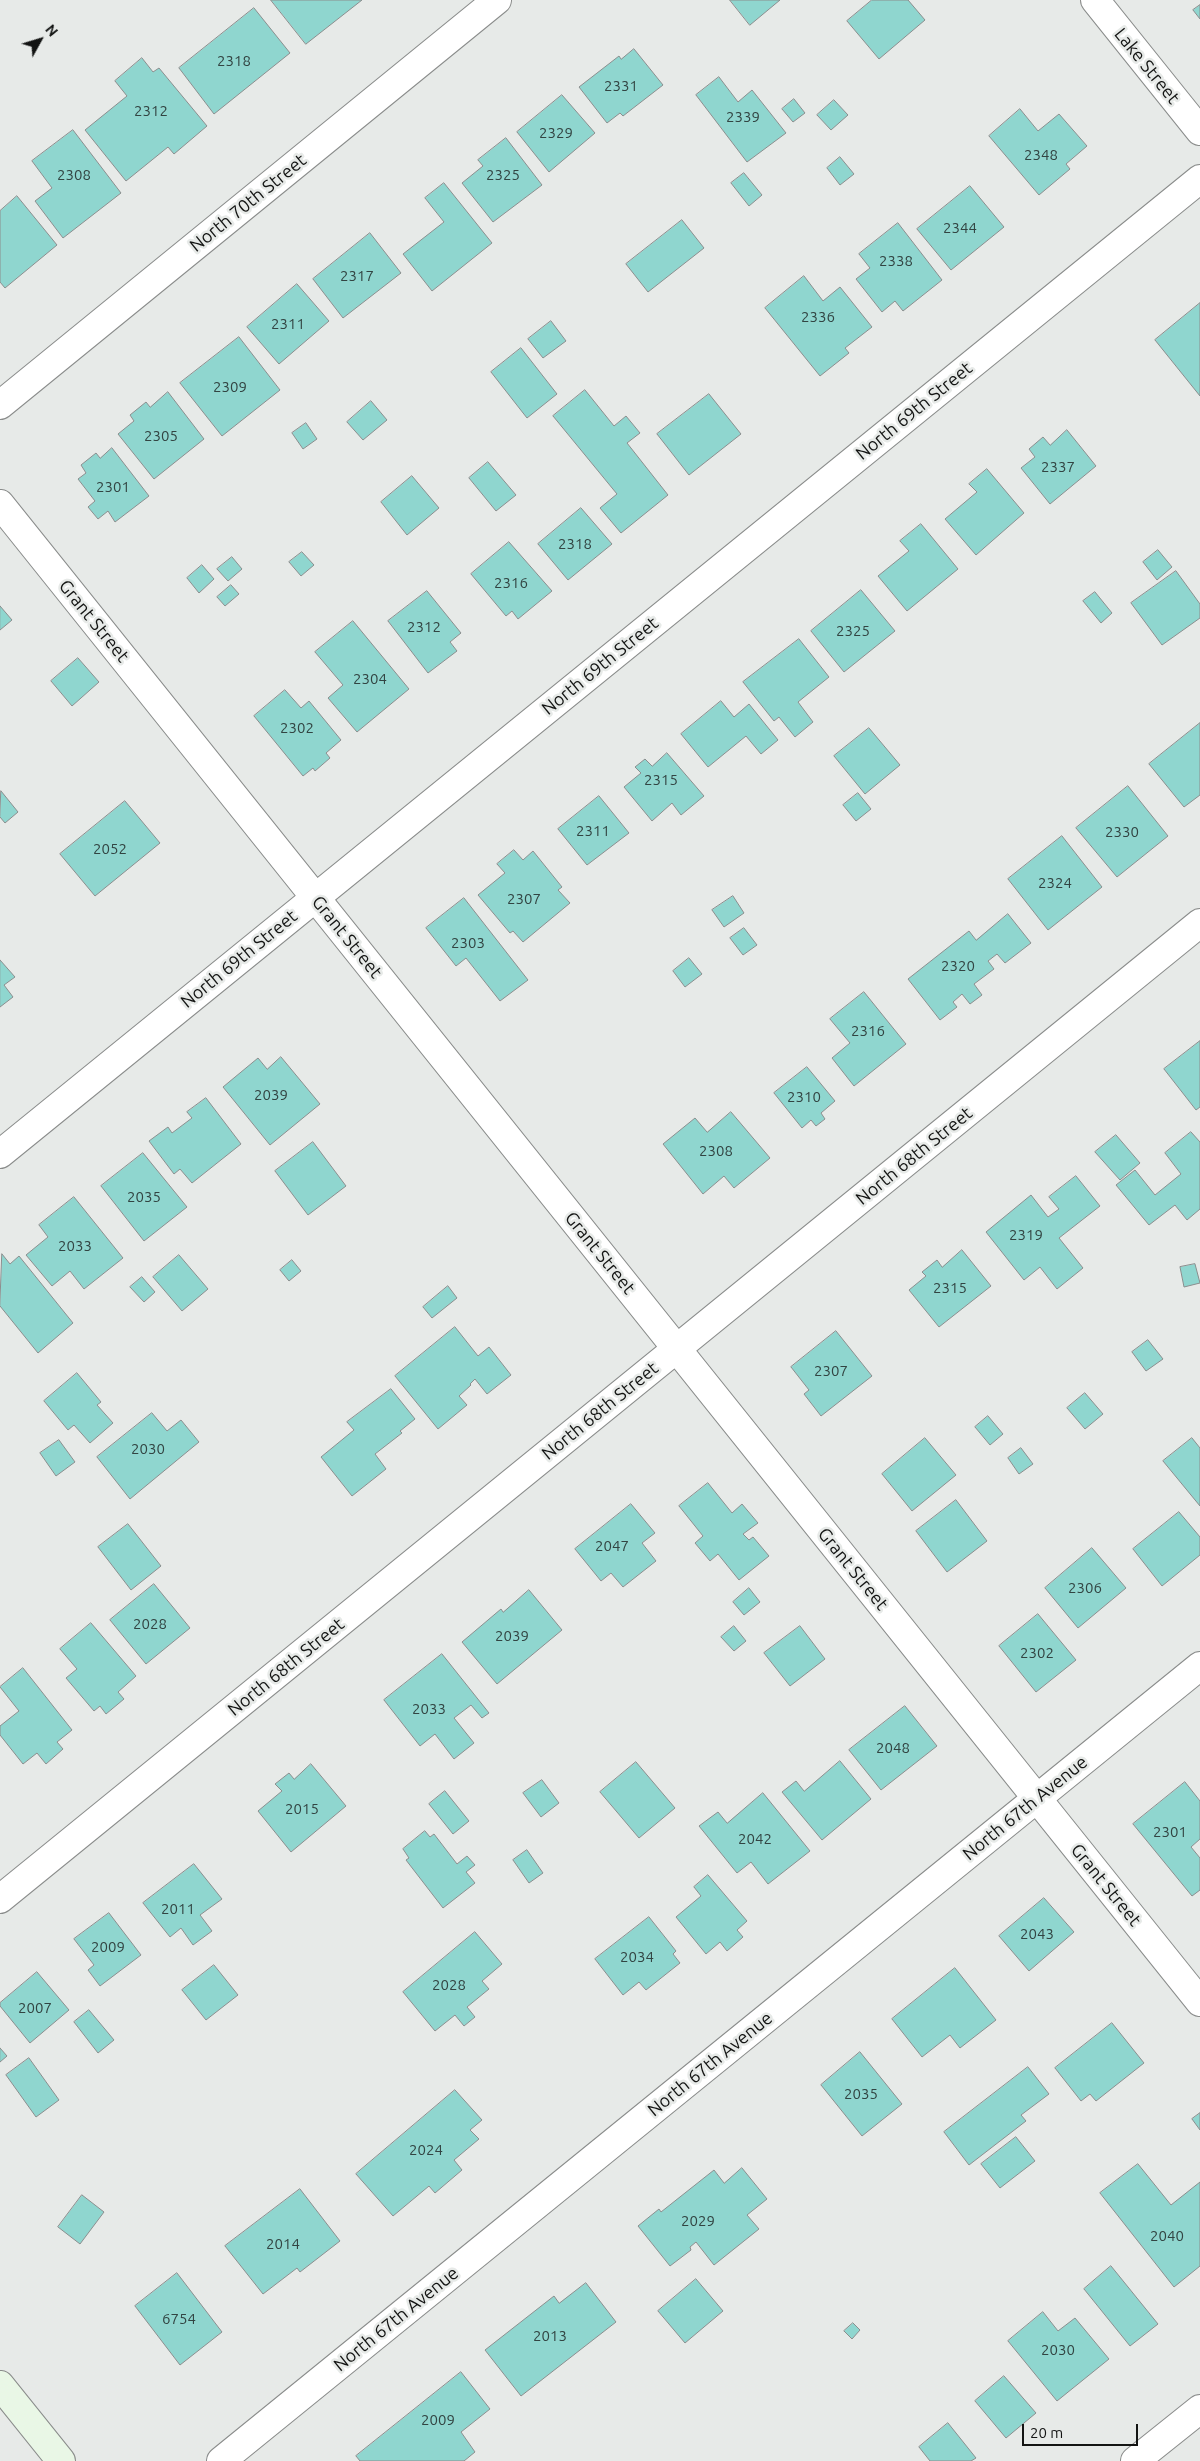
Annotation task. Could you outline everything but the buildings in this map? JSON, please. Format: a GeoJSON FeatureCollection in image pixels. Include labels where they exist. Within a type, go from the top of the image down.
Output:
{"type":"FeatureCollection","features":[{"type":"Feature","properties":{"kind":"main road"},"geometry":{"type":"LineString","coordinates":[[0,2385],[61,2461]]}},
{"type":"Feature","properties":{"kind":"street","name":"North 70th Street"},"geometry":{"type":"LineString","coordinates":[[0,405],[497,0]]}},
{"type":"Feature","properties":{"kind":"street","name":"Lake Street"},"geometry":{"type":"LineString","coordinates":[[1094,0],[1200,131]]}},
{"type":"Feature","properties":{"kind":"street","name":"North 69th Street"},"geometry":{"type":"LineString","coordinates":[[0,1154],[1200,179]]}},
{"type":"Feature","properties":{"kind":"street","name":"Grant Street"},"geometry":{"type":"LineString","coordinates":[[0,504],[1200,2002]]}},
{"type":"Feature","properties":{"kind":"street","name":"North 68th Street"},"geometry":{"type":"LineString","coordinates":[[0,1899],[1200,923]]}},
{"type":"Feature","properties":{"kind":"street","name":"North 67th Avenue"},"geometry":{"type":"LineString","coordinates":[[221,2461],[1200,1666]]}},
{"type":"Feature","properties":{"kind":"street"},"geometry":{"type":"LineString","coordinates":[[1135,2461],[1200,2408]]}}]}
